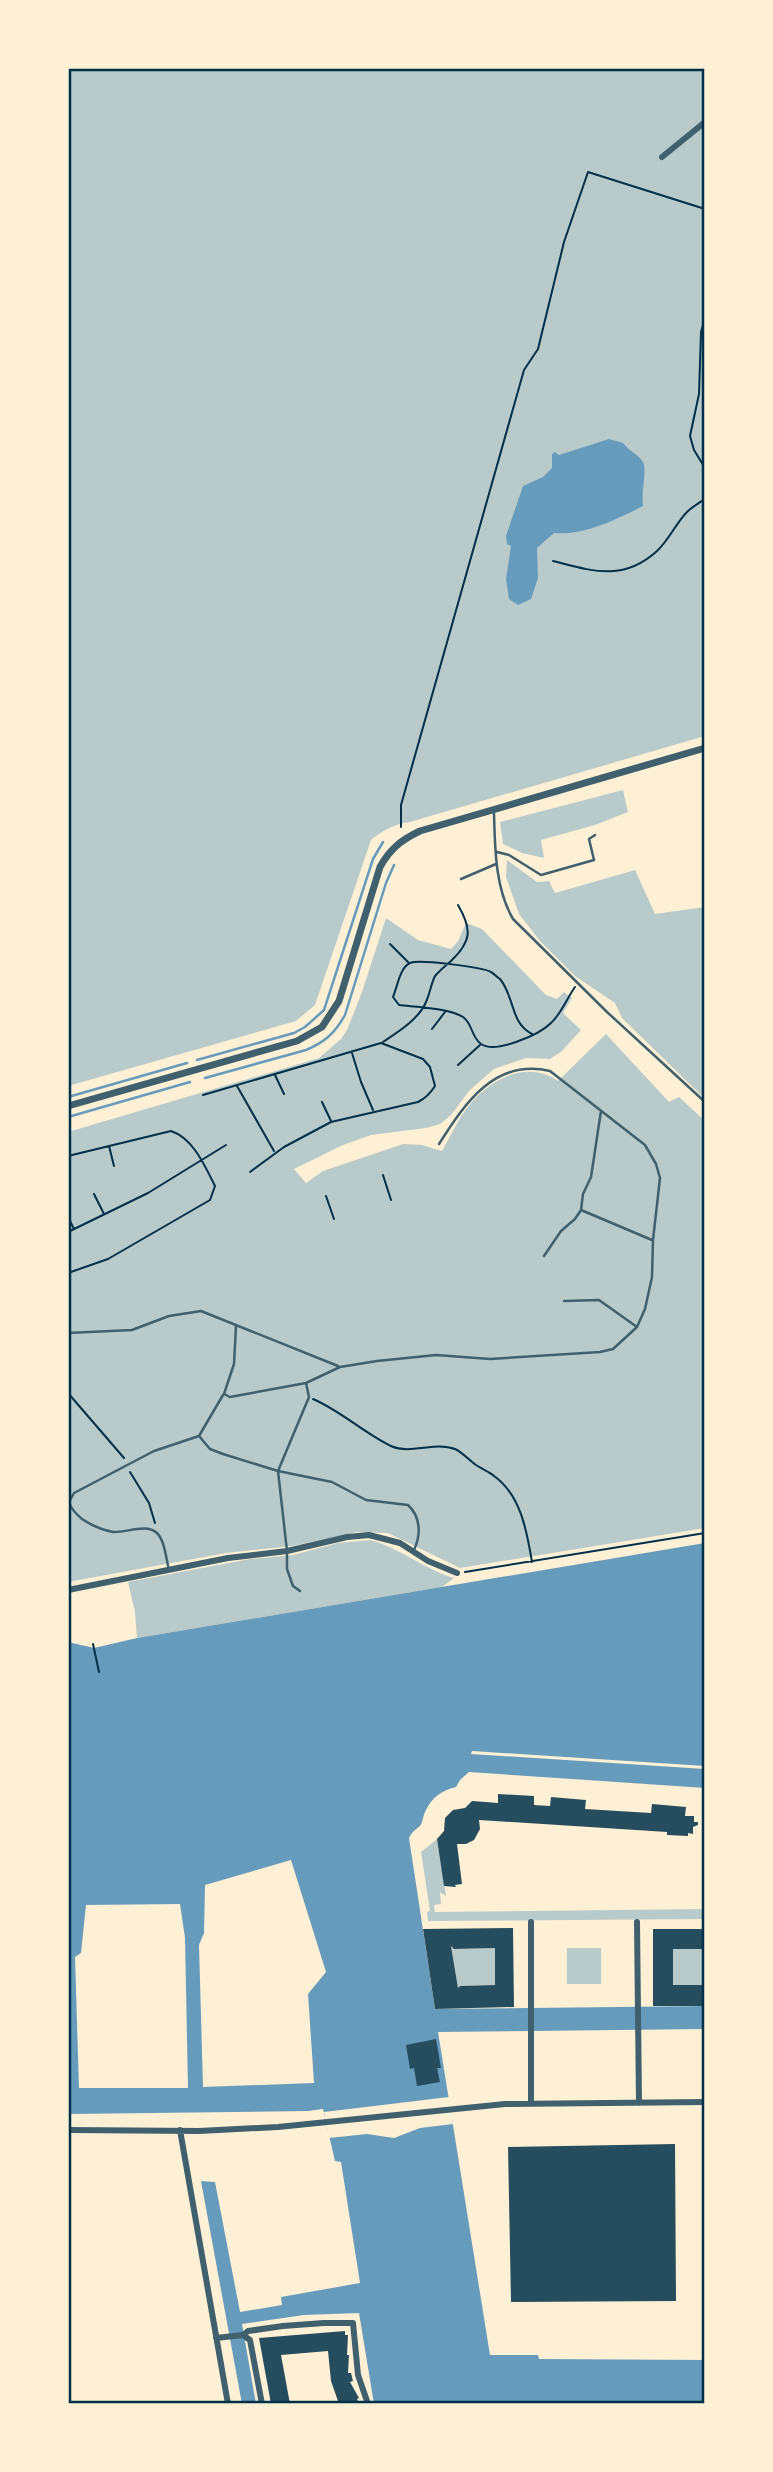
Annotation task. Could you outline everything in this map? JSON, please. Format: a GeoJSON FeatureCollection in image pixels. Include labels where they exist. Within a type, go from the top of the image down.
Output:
{"type":"FeatureCollection","features":[{"type":"Feature","properties":{"kind":"street"},"geometry":{"type":"LineString","coordinates":[[662,157],[705,122]]}},
{"type":"Feature","properties":{"kind":"street"},"geometry":{"type":"LineString","coordinates":[[68,1106],[297,1041],[312,1034],[332,1015],[339,1001],[380,867],[387,855],[404,839],[420,831],[705,748]]}},
{"type":"Feature","properties":{"kind":"street"},"geometry":{"type":"LineString","coordinates":[[68,1590],[228,1558],[287,1551],[347,1537],[369,1535],[386,1538],[443,1569],[457,1573]]}},
{"type":"Feature","properties":{"kind":"street"},"geometry":{"type":"LineString","coordinates":[[531,1922],[531,2103]]}},
{"type":"Feature","properties":{"kind":"street"},"geometry":{"type":"LineString","coordinates":[[637,1922],[639,2103]]}},
{"type":"Feature","properties":{"kind":"street"},"geometry":{"type":"LineString","coordinates":[[68,2130],[180,2130],[326,2124],[531,2103],[705,2102]]}},
{"type":"Feature","properties":{"kind":"street"},"geometry":{"type":"LineString","coordinates":[[180,2130],[228,2404]]}},
{"type":"Feature","properties":{"kind":"street"},"geometry":{"type":"LineString","coordinates":[[216,2339],[243,2335],[248,2331],[294,2325],[353,2323],[358,2375],[368,2404]]}},
{"type":"Feature","properties":{"kind":"street"},"geometry":{"type":"LineString","coordinates":[[243,2335],[250,2340],[262,2404]]}},
{"type":"Feature","properties":{"kind":"lane"},"geometry":{"type":"LineString","coordinates":[[494,809],[495,852],[504,903],[513,919],[577,983],[705,1102]]}},
{"type":"Feature","properties":{"kind":"lane"},"geometry":{"type":"LineString","coordinates":[[495,852],[509,855],[541,875],[594,860],[589,839],[595,835]]}},
{"type":"Feature","properties":{"kind":"lane"},"geometry":{"type":"LineString","coordinates":[[461,879],[497,863]]}},
{"type":"Feature","properties":{"kind":"lane"},"geometry":{"type":"LineString","coordinates":[[224,1394],[230,1397],[241,1396],[306,1383],[340,1367],[436,1355],[490,1359],[600,1352],[613,1349],[637,1327],[645,1309],[652,1277],[660,1178],[656,1164],[645,1145],[550,1071],[532,1067],[514,1070],[484,1085],[457,1115],[439,1144]]}},
{"type":"Feature","properties":{"kind":"lane"},"geometry":{"type":"LineString","coordinates":[[544,1256],[561,1231],[581,1210],[583,1194],[591,1177],[601,1110]]}},
{"type":"Feature","properties":{"kind":"lane"},"geometry":{"type":"LineString","coordinates":[[581,1210],[653,1240]]}},
{"type":"Feature","properties":{"kind":"lane"},"geometry":{"type":"LineString","coordinates":[[564,1300],[599,1300],[637,1327]]}},
{"type":"Feature","properties":{"kind":"lane"},"geometry":{"type":"LineString","coordinates":[[68,1333],[132,1330],[187,1312],[201,1311],[340,1367]]}},
{"type":"Feature","properties":{"kind":"lane"},"geometry":{"type":"LineString","coordinates":[[169,1570],[161,1539],[153,1530],[114,1532],[102,1529],[91,1525],[70,1507],[69,1502],[74,1493],[154,1451],[199,1436],[224,1394],[234,1364],[236,1326]]}},
{"type":"Feature","properties":{"kind":"lane"},"geometry":{"type":"LineString","coordinates":[[300,1591],[293,1586],[287,1569],[278,1471],[309,1397],[306,1383]]}},
{"type":"Feature","properties":{"kind":"lane"},"geometry":{"type":"LineString","coordinates":[[199,1436],[210,1449],[278,1471],[332,1482],[366,1500],[408,1506],[419,1527],[414,1551]]}},
{"type":"Feature","properties":{"kind":"path"},"geometry":{"type":"LineString","coordinates":[[401,827],[401,805],[524,370],[538,349],[564,242],[589,172],[705,209]]}},
{"type":"Feature","properties":{"kind":"path"},"geometry":{"type":"LineString","coordinates":[[705,318],[701,332],[699,394],[690,436],[694,450],[705,468]]}},
{"type":"Feature","properties":{"kind":"path"},"geometry":{"type":"LineString","coordinates":[[553,561],[606,572],[618,572],[637,565],[658,551],[687,512],[705,499]]}},
{"type":"Feature","properties":{"kind":"path"},"geometry":{"type":"LineString","coordinates":[[203,1095],[381,1043],[410,1022],[422,1008],[438,973],[461,951],[469,931],[467,920],[458,905]]}},
{"type":"Feature","properties":{"kind":"path"},"geometry":{"type":"LineString","coordinates":[[390,944],[409,963]]}},
{"type":"Feature","properties":{"kind":"path"},"geometry":{"type":"LineString","coordinates":[[532,1034],[523,1030],[517,1022],[506,989],[492,972],[428,962],[409,963],[405,966],[393,997],[399,1005],[445,1011],[463,1017],[471,1024],[476,1040],[492,1048],[532,1034],[550,1024],[577,983]]}},
{"type":"Feature","properties":{"kind":"path"},"geometry":{"type":"LineString","coordinates":[[432,1029],[445,1011]]}},
{"type":"Feature","properties":{"kind":"path"},"geometry":{"type":"LineString","coordinates":[[250,1172],[275,1152],[331,1122],[418,1102],[430,1094],[435,1086],[430,1067],[423,1059],[381,1043]]}},
{"type":"Feature","properties":{"kind":"path"},"geometry":{"type":"LineString","coordinates":[[458,1065],[481,1044]]}},
{"type":"Feature","properties":{"kind":"path"},"geometry":{"type":"LineString","coordinates":[[351,1052],[374,1111]]}},
{"type":"Feature","properties":{"kind":"path"},"geometry":{"type":"LineString","coordinates":[[274,1074],[284,1094]]}},
{"type":"Feature","properties":{"kind":"path"},"geometry":{"type":"LineString","coordinates":[[236,1086],[275,1152]]}},
{"type":"Feature","properties":{"kind":"path"},"geometry":{"type":"LineString","coordinates":[[323,1102],[331,1122]]}},
{"type":"Feature","properties":{"kind":"path"},"geometry":{"type":"LineString","coordinates":[[68,1156],[171,1131],[179,1134],[202,1161],[215,1186],[210,1200],[108,1259],[68,1273]]}},
{"type":"Feature","properties":{"kind":"path"},"geometry":{"type":"LineString","coordinates":[[109,1145],[114,1166]]}},
{"type":"Feature","properties":{"kind":"path"},"geometry":{"type":"LineString","coordinates":[[68,1232],[104,1215],[226,1146]]}},
{"type":"Feature","properties":{"kind":"path"},"geometry":{"type":"LineString","coordinates":[[383,1175],[391,1200]]}},
{"type":"Feature","properties":{"kind":"path"},"geometry":{"type":"LineString","coordinates":[[94,1194],[104,1215]]}},
{"type":"Feature","properties":{"kind":"path"},"geometry":{"type":"LineString","coordinates":[[326,1196],[334,1219]]}},
{"type":"Feature","properties":{"kind":"path"},"geometry":{"type":"LineString","coordinates":[[68,1217],[74,1230]]}},
{"type":"Feature","properties":{"kind":"path"},"geometry":{"type":"LineString","coordinates":[[68,1393],[127,1462],[149,1503],[156,1526],[153,1530]]}},
{"type":"Feature","properties":{"kind":"path"},"geometry":{"type":"LineString","coordinates":[[309,1397],[393,1447],[406,1450],[433,1447],[454,1449],[496,1477],[512,1496],[519,1510],[533,1562]]}},
{"type":"Feature","properties":{"kind":"path"},"geometry":{"type":"LineString","coordinates":[[457,1573],[705,1533]]}},
{"type":"Feature","properties":{"kind":"path"},"geometry":{"type":"LineString","coordinates":[[68,1644],[70,1655]]}},
{"type":"Feature","properties":{"kind":"path"},"geometry":{"type":"LineString","coordinates":[[93,1644],[99,1672]]}},
{"type":"Feature","properties":{"kind":"shaded area"},"geometry":{"type":"Polygon","coordinates":[[[68,68],[705,68],[705,736],[385,830],[371,840],[315,1005],[296,1021],[68,1086],[68,68]]]}},
{"type":"Feature","properties":{"kind":"shaded area"},"geometry":{"type":"Polygon","coordinates":[[[623,790],[628,812],[595,825],[541,840],[544,858],[522,853],[503,844],[500,822],[623,790]]]}},
{"type":"Feature","properties":{"kind":"shaded area"},"geometry":{"type":"Polygon","coordinates":[[[507,860],[537,882],[549,881],[555,893],[635,870],[655,914],[705,907],[705,1099],[622,1018],[615,1003],[575,976],[540,941],[519,914],[506,877],[507,860]]]}},
{"type":"Feature","properties":{"kind":"shaded area"},"geometry":{"type":"Polygon","coordinates":[[[386,918],[418,940],[451,949],[466,923],[482,929],[546,995],[557,999],[564,992],[572,998],[563,1013],[581,1030],[562,1051],[550,1059],[526,1058],[494,1069],[469,1091],[451,1115],[440,1124],[371,1135],[343,1145],[294,1169],[306,1183],[323,1171],[403,1144],[422,1145],[442,1151],[463,1113],[497,1081],[521,1072],[533,1072],[558,1081],[606,1034],[669,1102],[679,1097],[705,1121],[705,1528],[460,1568],[388,1533],[357,1532],[292,1546],[226,1553],[68,1582],[68,1132],[319,1058],[341,1039],[347,1030],[386,918]]]}},
{"type":"Feature","properties":{"kind":"shaded area"},"geometry":{"type":"Polygon","coordinates":[[[370,1540],[454,1578],[442,1587],[137,1638],[135,1612],[128,1582],[250,1559],[293,1555],[338,1543],[370,1540]]]}},
{"type":"Feature","properties":{"kind":"shaded area"},"geometry":{"type":"Polygon","coordinates":[[[437,1839],[446,1896],[440,1892],[441,1904],[434,1905],[435,1912],[705,1909],[705,1919],[428,1921],[427,1912],[430,1911],[421,1852],[437,1839]]]}},
{"type":"Feature","properties":{"kind":"shaded area"},"geometry":{"type":"Polygon","coordinates":[[[451,1946],[454,1949],[495,1948],[495,1985],[458,1988],[451,1946]]]}},
{"type":"Feature","properties":{"kind":"shaded area"},"geometry":{"type":"Polygon","coordinates":[[[567,1948],[601,1948],[601,1984],[567,1984],[567,1948]]]}},
{"type":"Feature","properties":{"kind":"shaded area"},"geometry":{"type":"Polygon","coordinates":[[[673,1949],[705,1949],[705,1985],[673,1985],[673,1949]]]}},
{"type":"Feature","properties":{"kind":"water"},"geometry":{"type":"Polygon","coordinates":[[[609,439],[623,443],[643,462],[643,506],[588,529],[554,533],[537,548],[538,578],[531,599],[518,605],[509,599],[506,579],[511,546],[507,544],[506,536],[523,486],[543,477],[552,468],[552,454],[555,452],[559,455],[609,439]]]}},
{"type":"Feature","properties":{"kind":"water"},"geometry":{"type":"Polygon","coordinates":[[[705,1543],[705,1788],[469,1772],[456,1787],[442,1792],[431,1801],[420,1826],[409,1838],[435,2009],[705,2006],[705,2029],[438,2032],[490,2355],[538,2355],[539,2359],[705,2360],[705,2404],[374,2404],[359,2313],[304,2315],[242,2324],[256,2404],[242,2404],[201,2181],[215,2182],[240,2312],[282,2305],[281,2297],[360,2283],[341,2162],[335,2161],[323,2109],[68,2114],[68,1642],[94,1648],[137,1638],[705,1543]],[[291,1860],[205,1885],[204,1933],[199,1945],[203,2087],[314,2083],[308,1994],[326,1972],[291,1860]],[[180,1904],[86,1905],[81,1953],[75,1957],[79,2088],[188,2088],[185,1938],[180,1904]]]}},
{"type":"Feature","properties":{"kind":"pier"},"geometry":{"type":"Polygon","coordinates":[[[472,1751],[705,1766],[705,1769],[471,1754],[472,1751]]]}},
{"type":"Feature","properties":{"kind":"pier"},"geometry":{"type":"Polygon","coordinates":[[[449,2097],[453,2124],[420,2128],[394,2138],[367,2134],[329,2138],[324,2112],[449,2097]]]}},
{"type":"Feature","properties":{"kind":"building"},"geometry":{"type":"Polygon","coordinates":[[[498,1794],[534,1796],[534,1805],[550,1806],[551,1797],[586,1800],[585,1809],[651,1813],[652,1804],[686,1807],[685,1816],[694,1816],[694,1822],[698,1822],[698,1825],[693,1827],[693,1834],[688,1833],[688,1836],[667,1835],[667,1832],[479,1820],[480,1829],[474,1840],[457,1844],[462,1884],[455,1885],[456,1887],[444,1886],[437,1839],[444,1831],[445,1818],[453,1810],[465,1808],[472,1801],[498,1803],[498,1794]]]}},
{"type":"Feature","properties":{"kind":"building"},"geometry":{"type":"Polygon","coordinates":[[[513,1928],[514,2007],[435,2009],[423,1929],[513,1928]],[[451,1946],[458,1988],[495,1985],[495,1948],[454,1949],[451,1946]]]}},
{"type":"Feature","properties":{"kind":"building"},"geometry":{"type":"Polygon","coordinates":[[[653,1929],[705,1929],[705,1949],[673,1949],[673,1985],[705,1985],[705,2006],[653,2006],[653,1929]]]}},
{"type":"Feature","properties":{"kind":"building"},"geometry":{"type":"Polygon","coordinates":[[[436,2039],[441,2068],[437,2068],[440,2082],[417,2086],[414,2068],[410,2069],[406,2045],[436,2039]]]}},
{"type":"Feature","properties":{"kind":"building"},"geometry":{"type":"Polygon","coordinates":[[[675,2144],[676,2301],[511,2302],[508,2147],[675,2144]]]}},
{"type":"Feature","properties":{"kind":"building"},"geometry":{"type":"Polygon","coordinates":[[[345,2331],[345,2335],[348,2335],[348,2373],[351,2373],[353,2381],[350,2382],[359,2398],[359,2404],[339,2404],[331,2381],[328,2351],[281,2355],[290,2404],[271,2404],[259,2338],[345,2331]]]}},
{"type":"Feature","properties":{"kind":"waterway"},"geometry":{"type":"LineString","coordinates":[[197,1060],[294,1033],[324,1010],[373,859],[383,842]]}},
{"type":"Feature","properties":{"kind":"waterway"},"geometry":{"type":"LineString","coordinates":[[205,1078],[306,1050],[319,1044],[333,1032],[345,1015],[394,865]]}},
{"type":"Feature","properties":{"kind":"waterway"},"geometry":{"type":"LineString","coordinates":[[68,1097],[187,1063]]}},
{"type":"Feature","properties":{"kind":"waterway"},"geometry":{"type":"LineString","coordinates":[[68,1117],[190,1082]]}}]}
